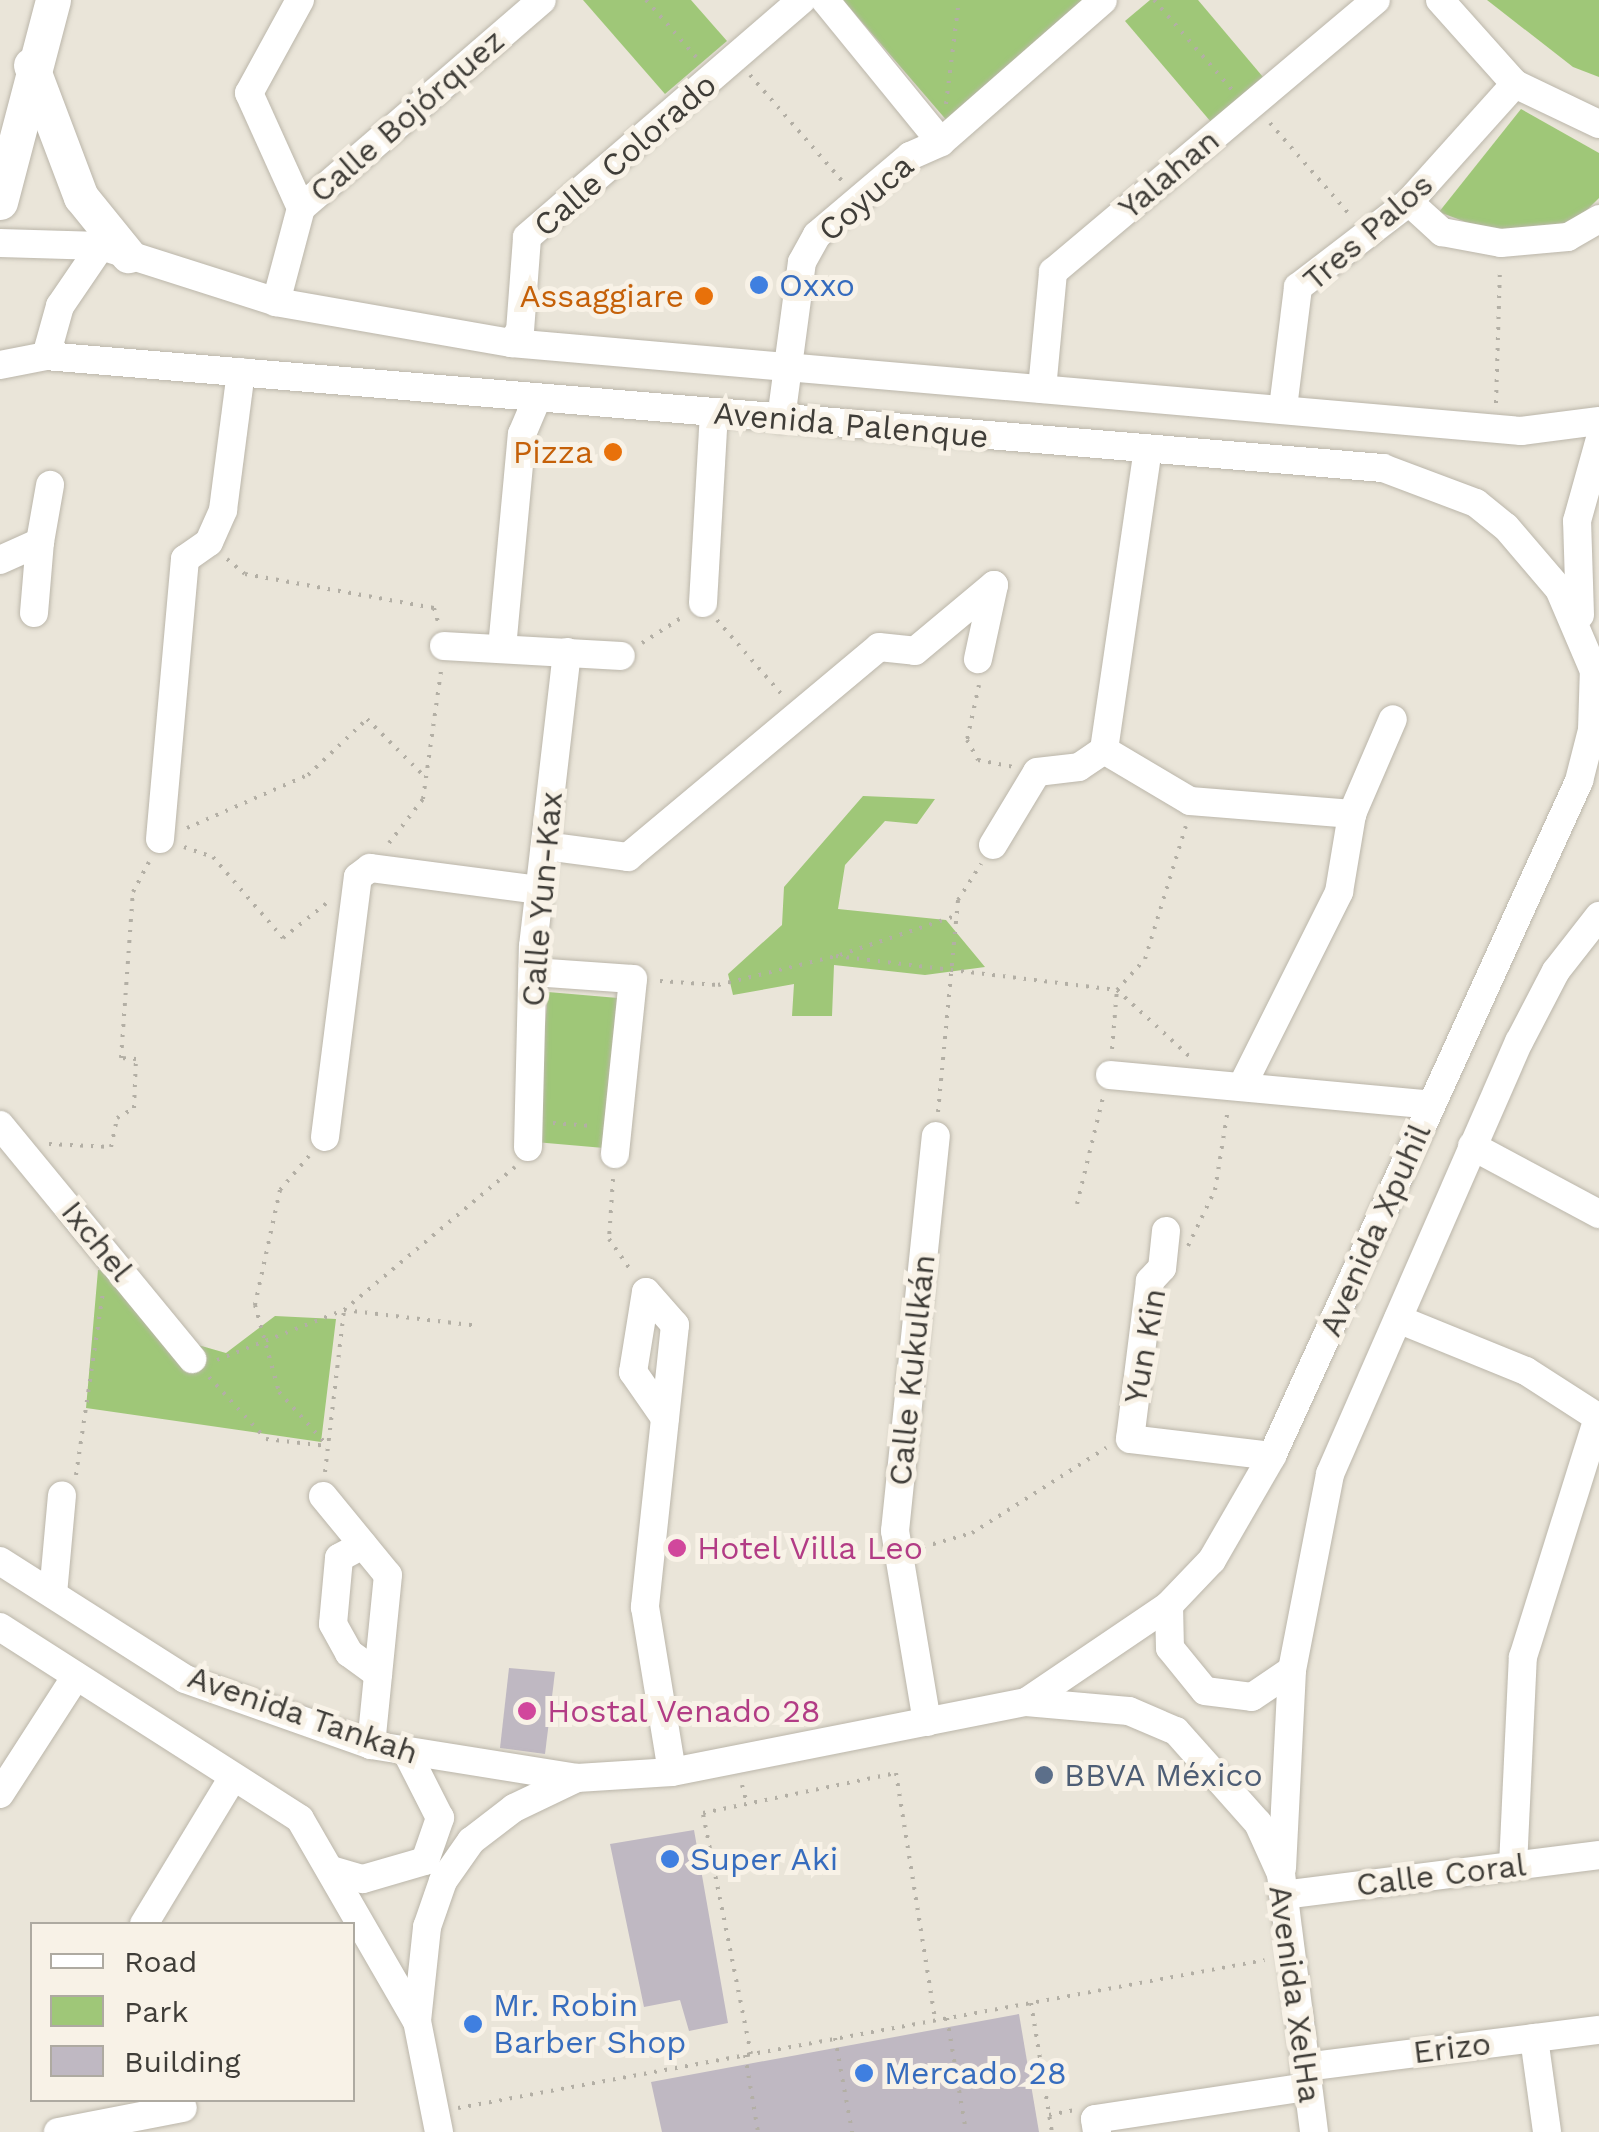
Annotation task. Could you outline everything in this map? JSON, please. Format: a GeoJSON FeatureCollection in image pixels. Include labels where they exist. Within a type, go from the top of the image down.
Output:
{"type":"FeatureCollection","features":[{"type":"Feature","properties":{"kind":"main road"},"geometry":{"type":"LineString","coordinates":[[0,202],[31,66],[53,0]]}},
{"type":"Feature","properties":{"kind":"main road"},"geometry":{"type":"LineString","coordinates":[[31,66],[82,198],[114,250]]}},
{"type":"Feature","properties":{"kind":"street"},"geometry":{"type":"LineString","coordinates":[[300,0],[249,93],[301,208]]}},
{"type":"Feature","properties":{"kind":"street","name":"Calle Bojórquez"},"geometry":{"type":"LineString","coordinates":[[276,302],[301,208],[542,0]]}},
{"type":"Feature","properties":{"kind":"street","name":"Calle Colorado"},"geometry":{"type":"LineString","coordinates":[[511,343],[520,331],[527,237],[802,0]]}},
{"type":"Feature","properties":{"kind":"street"},"geometry":{"type":"LineString","coordinates":[[825,0],[942,142]]}},
{"type":"Feature","properties":{"kind":"street","name":"Coyuca"},"geometry":{"type":"LineString","coordinates":[[782,418],[782,368],[802,262],[818,235],[910,156],[942,142],[1103,0]]}},
{"type":"Feature","properties":{"kind":"street","name":"Yalahan"},"geometry":{"type":"LineString","coordinates":[[1042,389],[1052,272],[1376,0]]}},
{"type":"Feature","properties":{"kind":"street"},"geometry":{"type":"LineString","coordinates":[[1455,5],[1516,84],[1599,124]]}},
{"type":"Feature","properties":{"kind":"street","name":"Tres Palos"},"geometry":{"type":"LineString","coordinates":[[1283,408],[1298,287],[1409,202],[1516,84]]}},
{"type":"Feature","properties":{"kind":"street"},"geometry":{"type":"LineString","coordinates":[[1409,202],[1442,232],[1501,243],[1568,238],[1599,219]]}},
{"type":"Feature","properties":{"kind":"street","name":"Avenida Palenque"},"geometry":{"type":"LineString","coordinates":[[0,243],[114,250],[276,302],[511,343],[1496,428],[1599,421]]}},
{"type":"Feature","properties":{"kind":"street"},"geometry":{"type":"LineString","coordinates":[[46,356],[60,306],[114,250]]}},
{"type":"Feature","properties":{"kind":"street","name":"Avenida Palenque"},"geometry":{"type":"LineString","coordinates":[[0,364],[46,356],[1383,468],[1476,503],[1559,589],[1597,677]]}},
{"type":"Feature","properties":{"kind":"street"},"geometry":{"type":"LineString","coordinates":[[160,839],[185,559],[209,542],[224,510],[241,372]]}},
{"type":"Feature","properties":{"kind":"street"},"geometry":{"type":"LineString","coordinates":[[502,648],[522,434],[537,398]]}},
{"type":"Feature","properties":{"kind":"street"},"geometry":{"type":"LineString","coordinates":[[703,603],[714,414]]}},
{"type":"Feature","properties":{"kind":"street"},"geometry":{"type":"LineString","coordinates":[[1597,677],[1580,614],[1575,543],[1582,485],[1599,442]]}},
{"type":"Feature","properties":{"kind":"street"},"geometry":{"type":"LineString","coordinates":[[993,845],[1037,772],[1079,766],[1104,750],[1148,450]]}},
{"type":"Feature","properties":{"kind":"street"},"geometry":{"type":"LineString","coordinates":[[34,612],[50,485]]}},
{"type":"Feature","properties":{"kind":"street"},"geometry":{"type":"LineString","coordinates":[[0,560],[40,542]]}},
{"type":"Feature","properties":{"kind":"street"},"geometry":{"type":"LineString","coordinates":[[545,846],[628,857],[878,647],[915,651],[994,585],[978,659]]}},
{"type":"Feature","properties":{"kind":"street"},"geometry":{"type":"LineString","coordinates":[[444,646],[621,656]]}},
{"type":"Feature","properties":{"kind":"street","name":"Calle Yun-Kax"},"geometry":{"type":"LineString","coordinates":[[529,1134],[533,972],[568,652]]}},
{"type":"Feature","properties":{"kind":"street","name":"Avenida Xpuhil"},"geometry":{"type":"LineString","coordinates":[[1026,1702],[1169,1606],[1212,1560],[1272,1456],[1579,781],[1597,677]]}},
{"type":"Feature","properties":{"kind":"street"},"geometry":{"type":"LineString","coordinates":[[1231,1083],[1339,892],[1352,814],[1394,720]]}},
{"type":"Feature","properties":{"kind":"street"},"geometry":{"type":"LineString","coordinates":[[1104,750],[1190,801],[1352,814]]}},
{"type":"Feature","properties":{"kind":"street"},"geometry":{"type":"LineString","coordinates":[[325,1137],[364,872],[540,890]]}},
{"type":"Feature","properties":{"kind":"street","name":"Avenida Xpuhil"},"geometry":{"type":"LineString","coordinates":[[1282,1885],[1292,1670],[1330,1474],[1472,1146],[1556,971],[1599,916]]}},
{"type":"Feature","properties":{"kind":"street"},"geometry":{"type":"LineString","coordinates":[[533,972],[633,980],[617,1141]]}},
{"type":"Feature","properties":{"kind":"street"},"geometry":{"type":"LineString","coordinates":[[1110,1075],[1231,1083],[1431,1106]]}},
{"type":"Feature","properties":{"kind":"street","name":"Ixchel"},"geometry":{"type":"LineString","coordinates":[[7,1134],[192,1359]]}},
{"type":"Feature","properties":{"kind":"street","name":"Calle Kukulkán"},"geometry":{"type":"LineString","coordinates":[[926,1722],[899,1553],[936,1136]]}},
{"type":"Feature","properties":{"kind":"street"},"geometry":{"type":"LineString","coordinates":[[1472,1146],[1599,1214]]}},
{"type":"Feature","properties":{"kind":"street","name":"Yun Kin"},"geometry":{"type":"LineString","coordinates":[[1166,1230],[1162,1268],[1150,1282],[1130,1439],[1272,1456]]}},
{"type":"Feature","properties":{"kind":"street"},"geometry":{"type":"LineString","coordinates":[[646,1292],[675,1325],[645,1607],[672,1772]]}},
{"type":"Feature","properties":{"kind":"street"},"geometry":{"type":"LineString","coordinates":[[1398,1319],[1526,1371],[1598,1417],[1523,1657],[1513,1866]]}},
{"type":"Feature","properties":{"kind":"street"},"geometry":{"type":"LineString","coordinates":[[53,1594],[62,1495]]}},
{"type":"Feature","properties":{"kind":"street"},"geometry":{"type":"LineString","coordinates":[[322,1496],[388,1575],[372,1745]]}},
{"type":"Feature","properties":{"kind":"street"},"geometry":{"type":"LineString","coordinates":[[363,1545],[339,1558],[333,1624],[349,1653],[378,1674]]}},
{"type":"Feature","properties":{"kind":"street","name":"Avenida Tankah"},"geometry":{"type":"LineString","coordinates":[[0,1560],[185,1678],[372,1745],[577,1778]]}},
{"type":"Feature","properties":{"kind":"street"},"geometry":{"type":"LineString","coordinates":[[1169,1606],[1170,1648],[1206,1691],[1252,1696],[1292,1670]]}},
{"type":"Feature","properties":{"kind":"street","name":"Avenida Tankah"},"geometry":{"type":"LineString","coordinates":[[0,1627],[300,1820],[417,2021]]}},
{"type":"Feature","properties":{"kind":"street"},"geometry":{"type":"LineString","coordinates":[[0,1794],[76,1676]]}},
{"type":"Feature","properties":{"kind":"street","name":"Avenida XelHa"},"geometry":{"type":"LineString","coordinates":[[437,2122],[417,2021],[427,1927],[444,1881],[471,1840],[577,1778],[672,1772],[1026,1702],[1129,1710],[1176,1732],[1229,1782],[1282,1885],[1314,2132]]}},
{"type":"Feature","properties":{"kind":"street"},"geometry":{"type":"LineString","coordinates":[[331,1870],[363,1879],[425,1861],[440,1818],[406,1753]]}},
{"type":"Feature","properties":{"kind":"street"},"geometry":{"type":"LineString","coordinates":[[145,1922],[233,1777]]}},
{"type":"Feature","properties":{"kind":"street","name":"Calle Coral"},"geometry":{"type":"LineString","coordinates":[[1282,1885],[1599,1856]]}},
{"type":"Feature","properties":{"kind":"street","name":"Erizo"},"geometry":{"type":"LineString","coordinates":[[1098,2132],[1096,2119],[1306,2077],[1599,2030]]}},
{"type":"Feature","properties":{"kind":"street"},"geometry":{"type":"LineString","coordinates":[[1534,2038],[1547,2132]]}},
{"type":"Feature","properties":{"kind":"street"},"geometry":{"type":"LineString","coordinates":[[58,2132],[118,2110],[183,2113]]}},
{"type":"Feature","properties":{"kind":"path"},"geometry":{"type":"LineString","coordinates":[[646,0],[714,76]]}},
{"type":"Feature","properties":{"kind":"path"},"geometry":{"type":"LineString","coordinates":[[942,142],[959,0]]}},
{"type":"Feature","properties":{"kind":"path"},"geometry":{"type":"LineString","coordinates":[[735,57],[858,200]]}},
{"type":"Feature","properties":{"kind":"path"},"geometry":{"type":"LineString","coordinates":[[1496,428],[1501,243]]}},
{"type":"Feature","properties":{"kind":"path"},"geometry":{"type":"LineString","coordinates":[[160,839],[213,857],[283,938],[364,872],[423,799],[444,646],[434,608],[245,574],[209,542]]}},
{"type":"Feature","properties":{"kind":"path"},"geometry":{"type":"LineString","coordinates":[[621,656],[703,603],[800,716]]}},
{"type":"Feature","properties":{"kind":"path"},"geometry":{"type":"LineString","coordinates":[[978,659],[980,693],[967,740],[978,760],[1037,772]]}},
{"type":"Feature","properties":{"kind":"path"},"geometry":{"type":"LineString","coordinates":[[7,1134],[111,1147],[117,1118],[134,1108],[136,1059],[121,1058],[133,892],[160,839],[308,774],[367,719],[426,778]]}},
{"type":"Feature","properties":{"kind":"path"},"geometry":{"type":"LineString","coordinates":[[1117,990],[1145,959],[1177,871],[1190,801]]}},
{"type":"Feature","properties":{"kind":"path"},"geometry":{"type":"LineString","coordinates":[[936,1136],[958,900],[993,845]]}},
{"type":"Feature","properties":{"kind":"path"},"geometry":{"type":"LineString","coordinates":[[633,980],[718,985],[836,956],[956,916]]}},
{"type":"Feature","properties":{"kind":"path"},"geometry":{"type":"LineString","coordinates":[[836,956],[1117,990],[1231,1083],[1215,1190],[1196,1240],[1162,1268]]}},
{"type":"Feature","properties":{"kind":"path"},"geometry":{"type":"LineString","coordinates":[[192,1359],[226,1361],[344,1310],[529,1134],[617,1141],[609,1238],[646,1292]]}},
{"type":"Feature","properties":{"kind":"path"},"geometry":{"type":"LineString","coordinates":[[325,1137],[280,1190],[255,1305],[279,1392],[328,1446]]}},
{"type":"Feature","properties":{"kind":"path"},"geometry":{"type":"LineString","coordinates":[[62,1495],[84,1466],[108,1254]]}},
{"type":"Feature","properties":{"kind":"path"},"geometry":{"type":"LineString","coordinates":[[344,1310],[479,1326]]}},
{"type":"Feature","properties":{"kind":"path"},"geometry":{"type":"LineString","coordinates":[[328,1446],[344,1310]]}},
{"type":"Feature","properties":{"kind":"path"},"geometry":{"type":"LineString","coordinates":[[192,1359],[266,1439],[328,1446]]}},
{"type":"Feature","properties":{"kind":"path"},"geometry":{"type":"LineString","coordinates":[[899,1553],[972,1533],[1092,1454],[1130,1439]]}},
{"type":"Feature","properties":{"kind":"path"},"geometry":{"type":"LineString","coordinates":[[758,2132],[748,2054],[704,1813],[896,1773],[936,2020]]}},
{"type":"Feature","properties":{"kind":"path"},"geometry":{"type":"LineString","coordinates":[[437,2122],[748,2054],[1289,1956]]}},
{"type":"Feature","properties":{"kind":"path"},"geometry":{"type":"LineString","coordinates":[[1032,2002],[1052,2132]]}},
{"type":"Feature","properties":{"kind":"path"},"geometry":{"type":"LineString","coordinates":[[946,2018],[966,2132]]}},
{"type":"Feature","properties":{"kind":"path"},"geometry":{"type":"LineString","coordinates":[[835,2038],[852,2132]]}},
{"type":"Feature","properties":{"kind":"green space"},"geometry":{"type":"Polygon","coordinates":[[[583,0],[691,0],[727,41],[665,94],[583,0]]]}},
{"type":"Feature","properties":{"kind":"green space"},"geometry":{"type":"Polygon","coordinates":[[[843,0],[1085,0],[948,122],[843,0]]]}},
{"type":"Feature","properties":{"kind":"green space"},"geometry":{"type":"Polygon","coordinates":[[[1150,0],[1198,0],[1263,77],[1211,122],[1125,21],[1150,0]]]}},
{"type":"Feature","properties":{"kind":"green space"},"geometry":{"type":"Polygon","coordinates":[[[1487,0],[1599,0],[1599,77],[1573,67],[1487,0]]]}},
{"type":"Feature","properties":{"kind":"green space"},"geometry":{"type":"Polygon","coordinates":[[[1521,109],[1599,153],[1599,198],[1576,221],[1533,233],[1482,228],[1439,212],[1521,109]]]}},
{"type":"Feature","properties":{"kind":"green space"},"geometry":{"type":"Polygon","coordinates":[[[863,796],[935,799],[917,824],[885,821],[845,865],[838,909],[946,920],[985,967],[925,975],[834,965],[832,1016],[792,1016],[794,984],[733,995],[728,974],[782,925],[784,887],[863,796]]]}},
{"type":"Feature","properties":{"kind":"green space"},"geometry":{"type":"Polygon","coordinates":[[[548,992],[618,998],[604,1148],[535,1142],[548,992]]]}},
{"type":"Feature","properties":{"kind":"green space"},"geometry":{"type":"Polygon","coordinates":[[[98,1270],[131,1271],[191,1343],[226,1353],[275,1316],[336,1319],[321,1442],[86,1408],[98,1270]]]}},
{"type":"Feature","properties":{"kind":"building","name":"Hostal Venado 28"},"geometry":{"type":"Polygon","coordinates":[[[509,1668],[555,1672],[545,1754],[500,1748],[509,1668]]]}},
{"type":"Feature","properties":{"kind":"building"},"geometry":{"type":"Polygon","coordinates":[[[694,1830],[728,2023],[689,2031],[680,2000],[644,2007],[610,1844],[694,1830]]]}},
{"type":"Feature","properties":{"kind":"building","name":"Mercado 28"},"geometry":{"type":"Polygon","coordinates":[[[1019,2014],[1039,2132],[662,2132],[651,2082],[1019,2014]]]}},
{"type":"Feature","properties":{"kind":"place","name":"Oxxo"},"geometry":{"type":"Point","coordinates":[759,285]}},
{"type":"Feature","properties":{"kind":"place","name":"Assaggiare"},"geometry":{"type":"Point","coordinates":[704,296]}},
{"type":"Feature","properties":{"kind":"place","name":"Pizza"},"geometry":{"type":"Point","coordinates":[613,452]}},
{"type":"Feature","properties":{"kind":"place","name":"Hotel Villa Leo"},"geometry":{"type":"Point","coordinates":[677,1548]}},
{"type":"Feature","properties":{"kind":"place","name":"Hostal Venado 28"},"geometry":{"type":"Point","coordinates":[527,1711]}},
{"type":"Feature","properties":{"kind":"place","name":"BBVA México"},"geometry":{"type":"Point","coordinates":[1044,1775]}},
{"type":"Feature","properties":{"kind":"place","name":"Super Aki"},"geometry":{"type":"Point","coordinates":[670,1859]}},
{"type":"Feature","properties":{"kind":"place","name":"Mr. Robin Barber Shop"},"geometry":{"type":"Point","coordinates":[473,2024]}},
{"type":"Feature","properties":{"kind":"place","name":"Mercado 28"},"geometry":{"type":"Point","coordinates":[864,2073]}}]}
